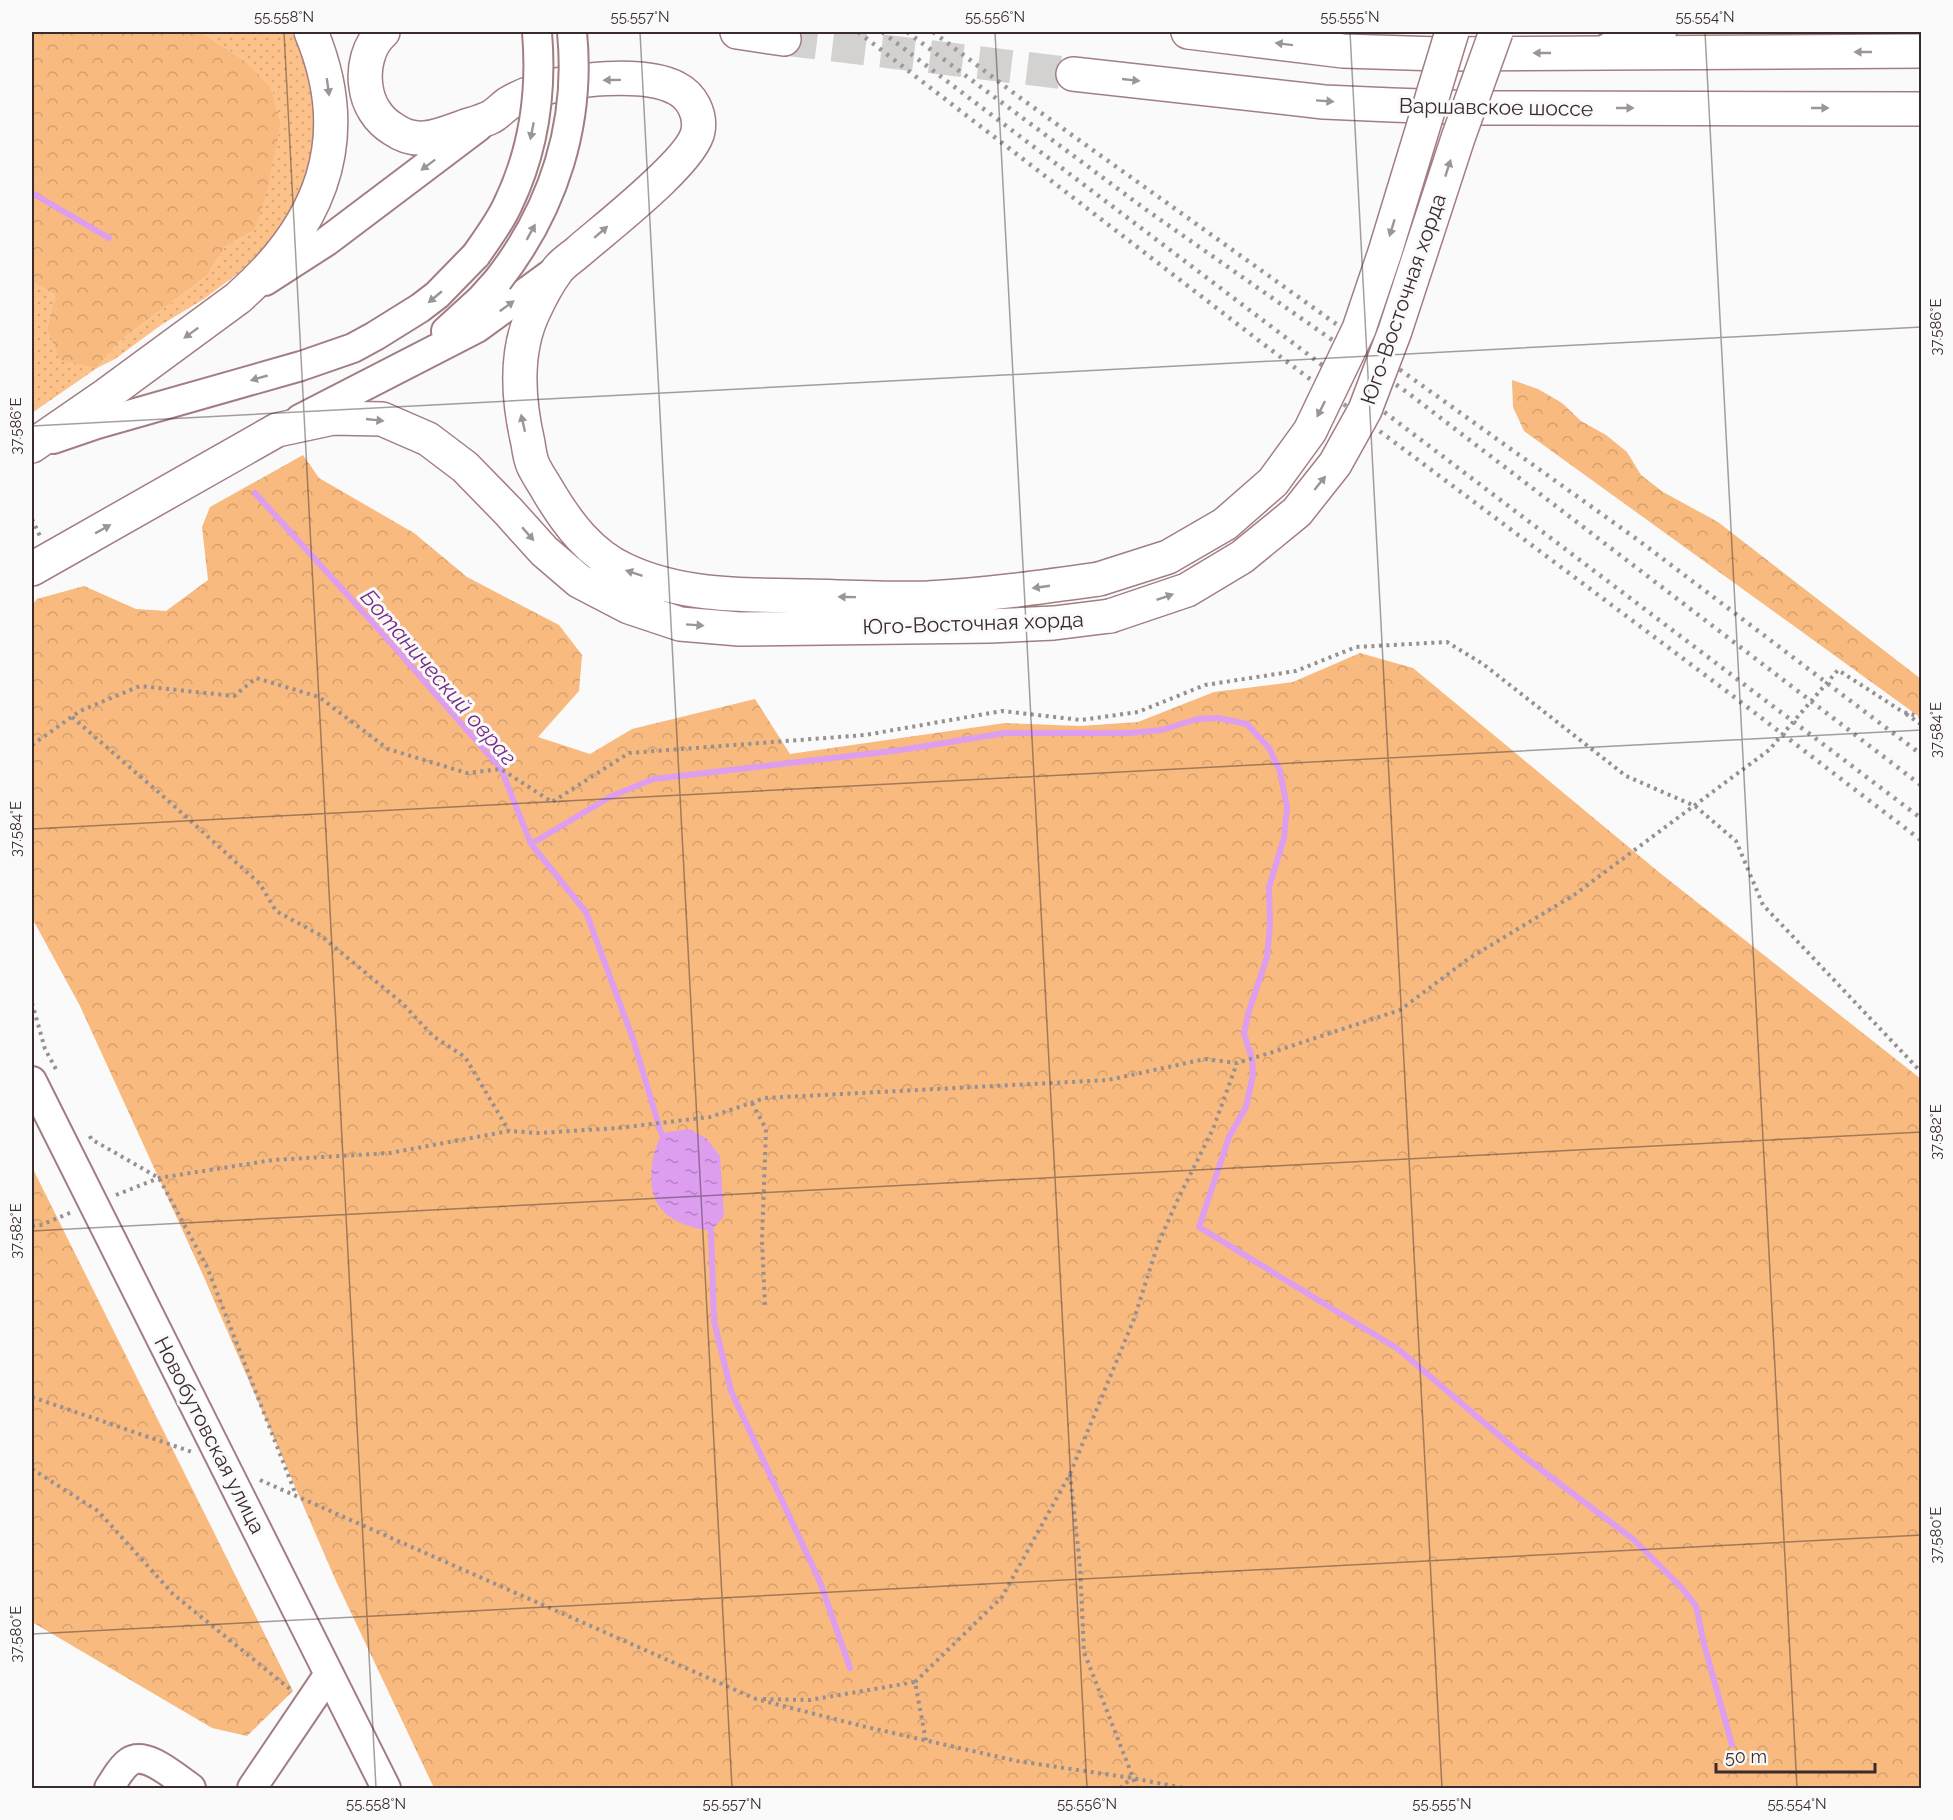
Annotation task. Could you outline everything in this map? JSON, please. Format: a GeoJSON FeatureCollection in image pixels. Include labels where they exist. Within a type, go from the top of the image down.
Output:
{"type":"FeatureCollection","features":[{"type":"Feature","properties":{"kind":"main road"},"geometry":{"type":"LineString","coordinates":[[32,447],[238,298],[282,254],[302,226],[316,199],[330,142],[329,94],[321,55],[311,32]]}},
{"type":"Feature","properties":{"kind":"main road","name":"Юго-Восточная хорда"},"geometry":{"type":"LineString","coordinates":[[382,32],[369,52],[365,72],[366,89],[371,105],[379,117],[402,135],[415,140],[432,139],[491,117],[510,102],[533,92],[583,80],[617,79],[651,81],[670,85],[682,91],[694,105],[698,116],[698,131],[694,144],[684,158],[557,270],[532,315],[520,354],[521,412],[533,464],[563,517],[591,548],[624,570],[668,584],[720,595],[927,598],[1022,590],[1099,579],[1168,557],[1225,524],[1273,482],[1310,430],[1359,329],[1452,32]]}},
{"type":"Feature","properties":{"kind":"main road"},"geometry":{"type":"LineString","coordinates":[[737,32],[784,39]]}},
{"type":"Feature","properties":{"kind":"main road"},"geometry":{"type":"LineString","coordinates":[[1188,32],[1343,51],[1440,54],[1922,51]]}},
{"type":"Feature","properties":{"kind":"main road","name":"Юго-Восточная хорда"},"geometry":{"type":"LineString","coordinates":[[32,568],[277,430],[333,418],[382,419],[428,439],[465,467],[544,551],[579,581],[628,607],[680,624],[739,628],[989,626],[1054,623],[1110,616],[1187,590],[1242,557],[1297,512],[1335,464],[1365,410],[1395,331],[1458,138],[1496,32]]}},
{"type":"Feature","properties":{"kind":"main road","name":"Варшавское шоссе"},"geometry":{"type":"LineString","coordinates":[[1073,74],[1324,102],[1392,105],[1480,108],[1922,109]]}},
{"type":"Feature","properties":{"kind":"street"},"geometry":{"type":"LineString","coordinates":[[32,447],[96,424],[301,366],[353,348],[420,308],[437,295],[476,255],[508,204],[530,144],[540,82],[537,32]]}},
{"type":"Feature","properties":{"kind":"street"},"geometry":{"type":"LineString","coordinates":[[383,376],[442,334],[481,299],[519,254],[553,186],[564,152],[574,84],[572,32]]}},
{"type":"Feature","properties":{"kind":"street"},"geometry":{"type":"LineString","coordinates":[[1586,53],[1662,32]]}},
{"type":"Feature","properties":{"kind":"street"},"geometry":{"type":"LineString","coordinates":[[238,298],[327,241],[491,117]]}},
{"type":"Feature","properties":{"kind":"street"},"geometry":{"type":"LineString","coordinates":[[277,430],[477,328],[557,270]]}},
{"type":"Feature","properties":{"kind":"street","name":"Новобутовская улица"},"geometry":{"type":"LineString","coordinates":[[32,1081],[386,1788]]}},
{"type":"Feature","properties":{"kind":"street"},"geometry":{"type":"LineString","coordinates":[[252,1788],[329,1674]]}},
{"type":"Feature","properties":{"kind":"street"},"geometry":{"type":"LineString","coordinates":[[109,1788],[123,1767],[138,1758],[149,1760],[191,1788]]}},
{"type":"Feature","properties":{"kind":"path"},"geometry":{"type":"LineString","coordinates":[[32,745],[80,711],[140,686],[234,696],[256,678],[319,697],[388,749],[467,773],[501,769],[552,802],[629,753],[865,735],[1002,711],[1081,720],[1138,712],[1205,685],[1296,671],[1356,647],[1447,642],[1483,664],[1626,776],[1695,806],[1736,841],[1763,905],[1922,1073]]}},
{"type":"Feature","properties":{"kind":"path"},"geometry":{"type":"LineString","coordinates":[[32,1226],[41,1225],[159,1178],[273,1160],[390,1153],[509,1131],[538,1133],[618,1128],[710,1118],[765,1098],[1108,1080],[1205,1059],[1237,1063],[1400,1010],[1468,959],[1574,895],[1769,750],[1838,670],[1922,725]]}},
{"type":"Feature","properties":{"kind":"path"},"geometry":{"type":"LineString","coordinates":[[1903,712],[1922,717]]}},
{"type":"Feature","properties":{"kind":"path"},"geometry":{"type":"LineString","coordinates":[[72,717],[260,884],[276,911],[320,935],[402,1003],[433,1036],[465,1057],[509,1131]]}},
{"type":"Feature","properties":{"kind":"path"},"geometry":{"type":"LineString","coordinates":[[32,1003],[45,1049],[61,1079]]}},
{"type":"Feature","properties":{"kind":"path"},"geometry":{"type":"LineString","coordinates":[[756,1699],[810,1700],[915,1682],[1002,1597],[1070,1474],[1134,1319],[1158,1244],[1214,1129],[1237,1063]]}},
{"type":"Feature","properties":{"kind":"path"},"geometry":{"type":"LineString","coordinates":[[752,1102],[766,1129],[762,1241],[765,1305]]}},
{"type":"Feature","properties":{"kind":"path"},"geometry":{"type":"LineString","coordinates":[[86,1129],[91,1139],[159,1178],[207,1267],[296,1496],[756,1699],[1017,1761],[1184,1788]]}},
{"type":"Feature","properties":{"kind":"path"},"geometry":{"type":"LineString","coordinates":[[32,1397],[225,1464]]}},
{"type":"Feature","properties":{"kind":"path"},"geometry":{"type":"LineString","coordinates":[[32,1469],[98,1512],[173,1594],[309,1704]]}},
{"type":"Feature","properties":{"kind":"path"},"geometry":{"type":"LineString","coordinates":[[1070,1474],[1080,1566],[1084,1652],[1137,1788]]}},
{"type":"Feature","properties":{"kind":"path"},"geometry":{"type":"LineString","coordinates":[[915,1682],[926,1741]]}},
{"type":"Feature","properties":{"kind":"path"},"geometry":{"type":"LineString","coordinates":[[1120,1788],[1132,1778]]}},
{"type":"Feature","properties":{"kind":"shaded area"},"geometry":{"type":"Polygon","coordinates":[[[201,32],[291,32],[298,43],[310,76],[317,122],[312,161],[294,216],[277,237],[240,272],[115,359],[97,368],[121,340],[207,276],[225,247],[255,230],[281,123],[271,87],[247,62],[201,32]]]}},
{"type":"Feature","properties":{"kind":"shaded area"},"geometry":{"type":"Polygon","coordinates":[[[32,282],[55,295],[47,328],[97,368],[32,413],[32,282]]]}},
{"type":"Feature","properties":{"kind":"green space"},"geometry":{"type":"Polygon","coordinates":[[[32,32],[201,32],[247,62],[271,87],[281,123],[266,195],[255,230],[225,247],[207,276],[121,340],[97,368],[60,360],[47,328],[55,295],[32,282],[32,32]]]}},
{"type":"Feature","properties":{"kind":"green space"},"geometry":{"type":"Polygon","coordinates":[[[1512,380],[1538,389],[1562,403],[1581,421],[1606,435],[1627,452],[1641,475],[1663,492],[1718,522],[1921,679],[1921,718],[1524,431],[1513,407],[1512,380]]]}},
{"type":"Feature","properties":{"kind":"green space"},"geometry":{"type":"Polygon","coordinates":[[[303,455],[319,478],[414,533],[467,577],[559,625],[582,655],[579,691],[538,737],[590,754],[632,729],[755,699],[790,754],[1005,723],[1080,726],[1138,722],[1214,692],[1293,682],[1360,653],[1413,668],[1660,873],[1921,1079],[1921,1788],[434,1788],[336,1581],[203,1275],[80,1006],[32,918],[32,605],[37,599],[84,586],[136,609],[166,611],[208,580],[202,527],[210,507],[303,455]]]}},
{"type":"Feature","properties":{"kind":"green space"},"geometry":{"type":"Polygon","coordinates":[[[32,1167],[293,1691],[247,1736],[212,1728],[32,1622],[32,1167]]]}},
{"type":"Feature","properties":{"kind":"water"},"geometry":{"type":"Polygon","coordinates":[[[689,1129],[706,1138],[720,1156],[724,1216],[711,1231],[673,1219],[657,1204],[653,1193],[652,1165],[661,1133],[689,1129]]]}},
{"type":"Feature","properties":{"kind":"waterway","name":"Ботанический овраг"},"geometry":{"type":"LineString","coordinates":[[32,193],[109,238]]}},
{"type":"Feature","properties":{"kind":"waterway","name":"Ботанический овраг"},"geometry":{"type":"LineString","coordinates":[[255,493],[501,769],[531,844],[586,912],[634,1042],[661,1133]]}},
{"type":"Feature","properties":{"kind":"waterway"},"geometry":{"type":"LineString","coordinates":[[531,844],[610,797],[653,779],[901,750],[1005,733],[1130,733],[1162,730],[1197,719],[1218,718],[1247,724],[1269,748],[1280,771],[1287,807],[1284,838],[1269,887],[1270,925],[1267,957],[1248,1014],[1244,1034],[1252,1059],[1253,1075],[1246,1107],[1229,1137],[1199,1227],[1398,1349],[1523,1456],[1633,1539],[1682,1588],[1696,1606],[1732,1745]]}},
{"type":"Feature","properties":{"kind":"waterway"},"geometry":{"type":"LineString","coordinates":[[711,1231],[714,1321],[731,1391],[820,1582],[850,1668]]}},
{"type":"Feature","properties":{"kind":"tunnel"},"geometry":{"type":"LineString","coordinates":[[784,39],[1073,74]]}},
{"type":"Feature","properties":{"kind":"railway"},"geometry":{"type":"LineString","coordinates":[[858,32],[1258,340],[1725,690],[1922,841]]}},
{"type":"Feature","properties":{"kind":"railway"},"geometry":{"type":"LineString","coordinates":[[882,32],[1922,819]]}},
{"type":"Feature","properties":{"kind":"railway"},"geometry":{"type":"LineString","coordinates":[[907,32],[1145,209],[1408,393],[1922,786]]}},
{"type":"Feature","properties":{"kind":"railway"},"geometry":{"type":"LineString","coordinates":[[933,32],[1023,100],[1638,540],[1922,755]]}}]}
